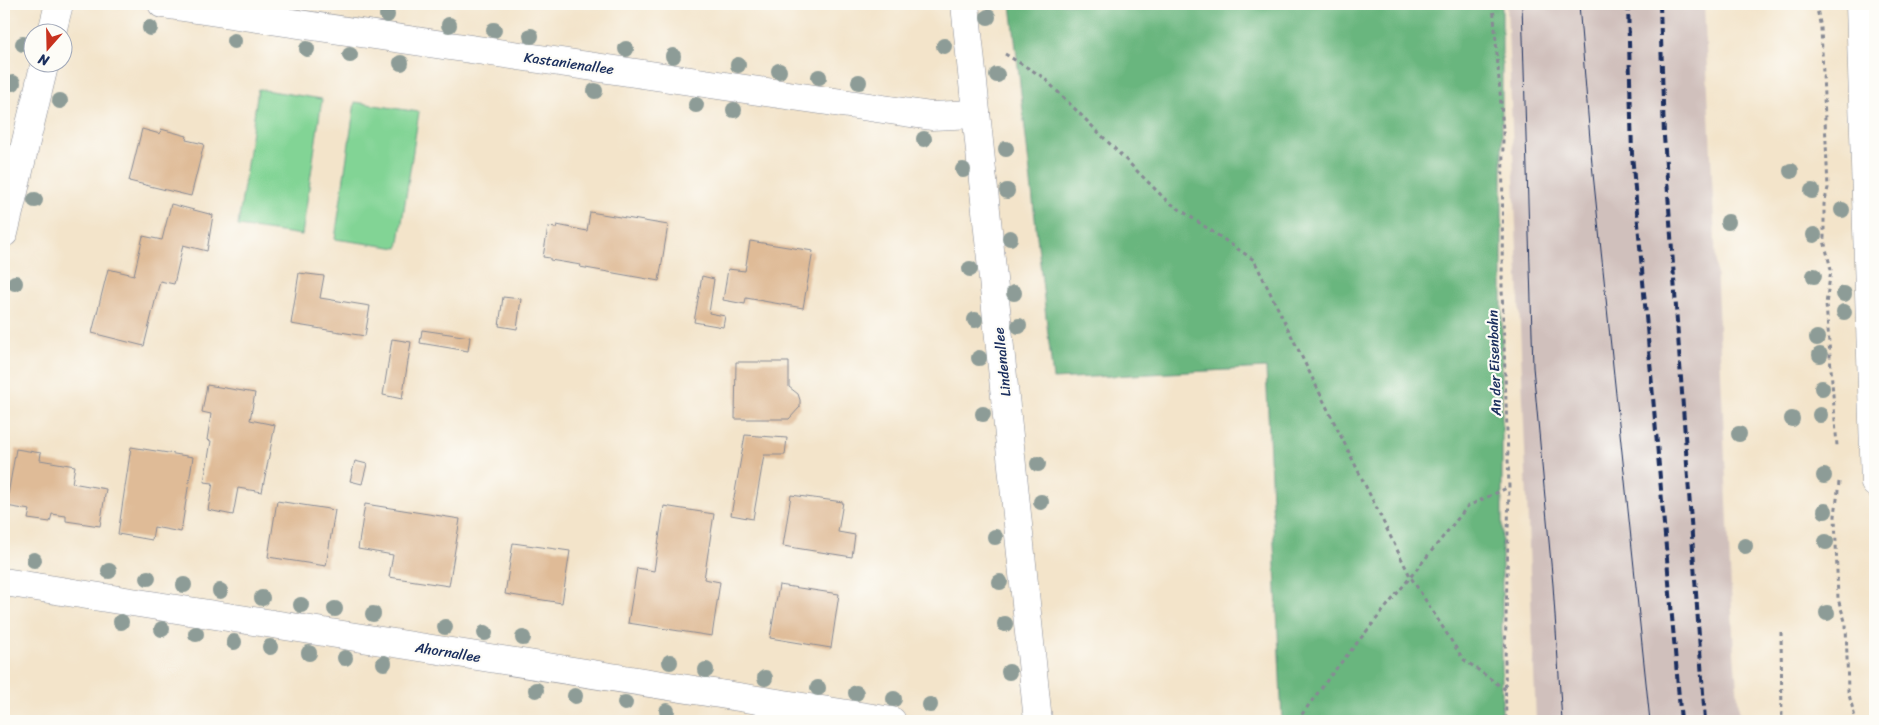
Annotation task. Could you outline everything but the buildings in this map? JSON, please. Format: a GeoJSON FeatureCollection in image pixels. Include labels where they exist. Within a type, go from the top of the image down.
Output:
{"type":"FeatureCollection","features":[{"type":"Feature","properties":{"kind":"street"},"geometry":{"type":"LineString","coordinates":[[54,22],[59,4]]}},
{"type":"Feature","properties":{"kind":"street","name":"Kastanienallee"},"geometry":{"type":"LineString","coordinates":[[162,4],[931,116],[976,114]]}},
{"type":"Feature","properties":{"kind":"street","name":"Lindenallee"},"geometry":{"type":"LineString","coordinates":[[965,4],[1038,721]]}},
{"type":"Feature","properties":{"kind":"street"},"geometry":{"type":"LineString","coordinates":[[1860,4],[1870,123],[1875,482]]}},
{"type":"Feature","properties":{"kind":"street"},"geometry":{"type":"LineString","coordinates":[[4,232],[42,72]]}},
{"type":"Feature","properties":{"kind":"street","name":"Ahornallee"},"geometry":{"type":"LineString","coordinates":[[4,582],[892,721]]}},
{"type":"Feature","properties":{"kind":"path","name":"An der Eisenbahn"},"geometry":{"type":"LineString","coordinates":[[1494,4],[1503,130],[1502,289],[1509,488],[1506,721]]}},
{"type":"Feature","properties":{"kind":"path"},"geometry":{"type":"LineString","coordinates":[[1816,4],[1821,28],[1828,188],[1824,204],[1824,240],[1831,270],[1826,304],[1838,453]]}},
{"type":"Feature","properties":{"kind":"path"},"geometry":{"type":"LineString","coordinates":[[1005,54],[1042,77],[1166,200],[1254,260],[1410,576],[1463,659],[1506,690]]}},
{"type":"Feature","properties":{"kind":"path"},"geometry":{"type":"LineString","coordinates":[[1839,476],[1835,516],[1838,599],[1846,624],[1848,692],[1856,721]]}},
{"type":"Feature","properties":{"kind":"path"},"geometry":{"type":"LineString","coordinates":[[1297,721],[1331,675],[1468,506],[1509,488]]}},
{"type":"Feature","properties":{"kind":"path"},"geometry":{"type":"LineString","coordinates":[[1781,632],[1782,721]]}},
{"type":"Feature","properties":{"kind":"shaded area"},"geometry":{"type":"Polygon","coordinates":[[[1507,4],[1704,4],[1734,654],[1740,721],[1536,721],[1507,4]]]}},
{"type":"Feature","properties":{"kind":"green space"},"geometry":{"type":"Polygon","coordinates":[[[1011,4],[1502,4],[1502,721],[1282,721],[1266,368],[1053,379],[1011,4]]]}},
{"type":"Feature","properties":{"kind":"green space"},"geometry":{"type":"Polygon","coordinates":[[[258,89],[322,99],[302,235],[238,226],[258,89]]]}},
{"type":"Feature","properties":{"kind":"green space"},"geometry":{"type":"Polygon","coordinates":[[[355,102],[419,112],[398,248],[335,239],[355,102]]]}},
{"type":"Feature","properties":{"kind":"tram line"},"geometry":{"type":"LineString","coordinates":[[1522,4],[1533,367],[1553,585],[1562,721]]}},
{"type":"Feature","properties":{"kind":"tram line"},"geometry":{"type":"LineString","coordinates":[[1579,4],[1592,164],[1650,721]]}},
{"type":"Feature","properties":{"kind":"railway"},"geometry":{"type":"LineString","coordinates":[[1628,4],[1632,154],[1681,721]]}},
{"type":"Feature","properties":{"kind":"railway"},"geometry":{"type":"LineString","coordinates":[[1660,4],[1664,136],[1705,721]]}}]}
